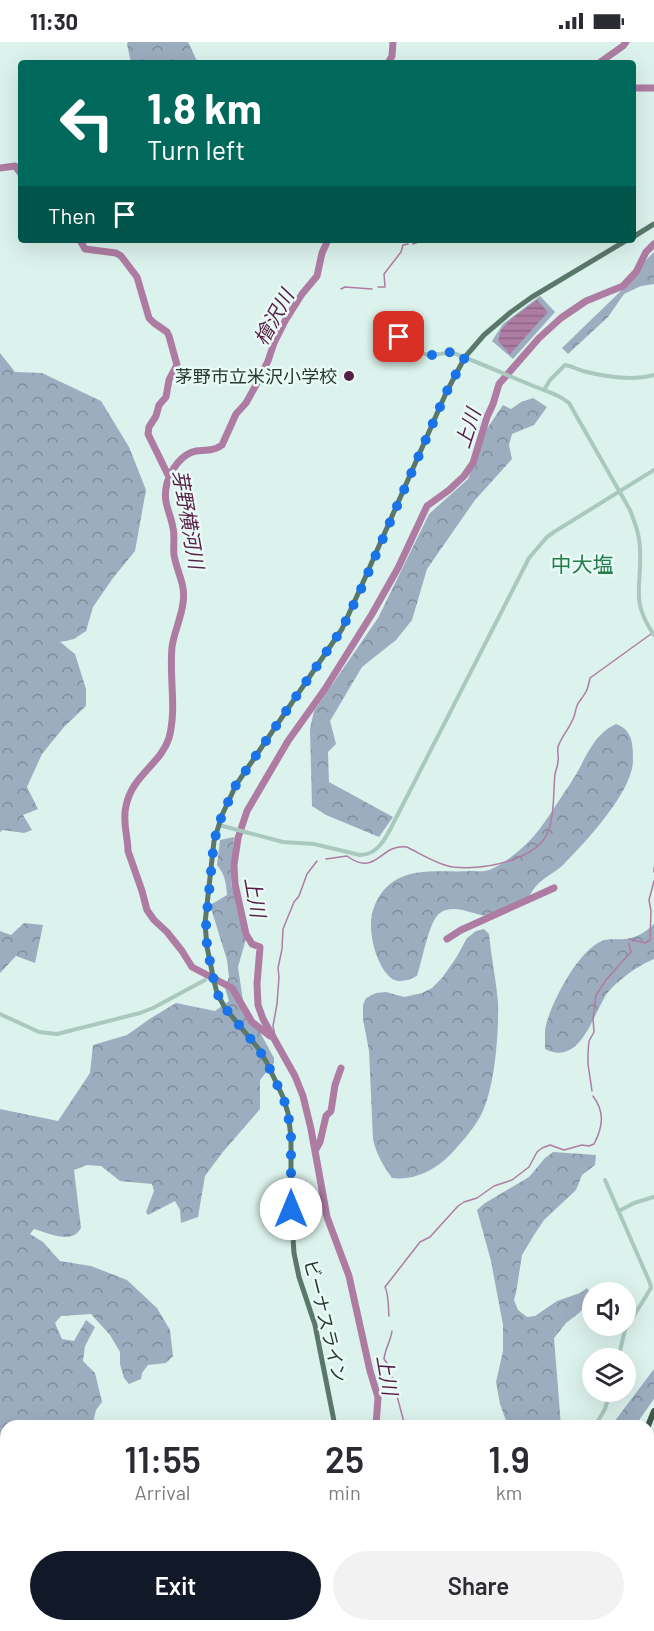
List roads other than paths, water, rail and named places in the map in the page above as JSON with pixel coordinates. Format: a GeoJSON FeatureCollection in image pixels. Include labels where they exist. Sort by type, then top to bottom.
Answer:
{"type":"FeatureCollection","features":[{"type":"Feature","properties":{"kind":"main road"},"geometry":{"type":"LineString","coordinates":[[636,235],[654,224]]}},
{"type":"Feature","properties":{"kind":"main road","name":"ビーナスライン"},"geometry":{"type":"LineString","coordinates":[[334,1420],[317,1333],[299,1277],[294,1253],[291,1209],[291,1137],[288,1113],[267,1063],[258,1048],[225,1008],[217,993],[207,947],[206,911],[214,841],[236,785],[342,629],[446,393],[465,357],[484,335],[511,312],[622,243]]}},
{"type":"Feature","properties":{"kind":"street"},"geometry":{"type":"LineString","coordinates":[[391,333],[405,337],[419,351],[428,355],[453,353],[524,381],[563,398],[575,411],[630,510],[637,530],[640,549],[638,598],[646,623],[654,635]]}},
{"type":"Feature","properties":{"kind":"street"},"geometry":{"type":"LineString","coordinates":[[544,390],[550,380],[565,365],[582,371],[623,378],[654,375]]}},
{"type":"Feature","properties":{"kind":"street"},"geometry":{"type":"LineString","coordinates":[[221,826],[282,842],[314,844],[360,855],[375,851],[384,841],[530,558],[554,532],[654,470]]}},
{"type":"Feature","properties":{"kind":"street"},"geometry":{"type":"LineString","coordinates":[[0,1014],[39,1032],[57,1034],[140,1013],[205,980]]}},
{"type":"Feature","properties":{"kind":"street"},"geometry":{"type":"LineString","coordinates":[[605,1180],[653,1288],[625,1330],[621,1348]]}},
{"type":"Feature","properties":{"kind":"street"},"geometry":{"type":"LineString","coordinates":[[619,1211],[654,1197]]}},
{"type":"Feature","properties":{"kind":"street"},"geometry":{"type":"LineString","coordinates":[[599,1420],[607,1402]]}},
{"type":"Feature","properties":{"kind":"waterway","name":"檜沢川"},"geometry":{"type":"LineString","coordinates":[[390,60],[393,42]]}},
{"type":"Feature","properties":{"kind":"waterway"},"geometry":{"type":"LineString","coordinates":[[603,60],[626,42]]}},
{"type":"Feature","properties":{"kind":"waterway"},"geometry":{"type":"LineString","coordinates":[[636,88],[654,88]]}},
{"type":"Feature","properties":{"kind":"waterway","name":"芽野横河川"},"geometry":{"type":"LineString","coordinates":[[0,168],[15,166],[18,170]]}},
{"type":"Feature","properties":{"kind":"waterway","name":"芽野横河川"},"geometry":{"type":"LineString","coordinates":[[82,243],[85,249],[116,253],[121,256],[137,277],[149,318],[169,336],[177,365],[169,380],[166,397],[159,405],[148,434],[169,477]]}},
{"type":"Feature","properties":{"kind":"waterway","name":"芽野横河川"},"geometry":{"type":"LineString","coordinates":[[270,1036],[252,1022],[232,988],[192,967],[182,951],[147,910],[128,851],[125,812],[129,795],[165,747],[171,727],[172,647],[184,596],[174,555],[174,531],[166,501],[167,483],[174,468],[186,455],[222,445],[236,414],[246,403],[256,385],[285,321],[317,276],[327,243]]}},
{"type":"Feature","properties":{"kind":"waterway"},"geometry":{"type":"LineString","coordinates":[[378,287],[385,287],[384,274],[401,252],[403,245],[408,244]]}},
{"type":"Feature","properties":{"kind":"waterway","name":"上川"},"geometry":{"type":"LineString","coordinates":[[376,1420],[378,1397],[349,1276],[327,1217],[303,1096],[258,1005],[260,947],[252,944],[246,934],[235,884],[234,865],[238,838],[247,811],[288,741],[325,689],[372,614],[398,568],[427,506],[464,476],[473,463],[499,384],[539,338],[561,318],[586,301],[623,286],[636,272],[646,252],[654,244]]}},
{"type":"Feature","properties":{"kind":"waterway"},"geometry":{"type":"LineString","coordinates":[[341,289],[345,287],[372,289]]}},
{"type":"Feature","properties":{"kind":"waterway"},"geometry":{"type":"LineString","coordinates":[[326,859],[347,856],[357,862],[372,862],[390,850],[407,847],[441,864],[465,868],[494,865],[522,856],[534,849],[543,840],[551,822],[558,747],[574,717],[590,678],[651,634]]}},
{"type":"Feature","properties":{"kind":"waterway"},"geometry":{"type":"LineString","coordinates":[[274,1040],[273,1026],[283,929],[307,874],[317,861]]}},
{"type":"Feature","properties":{"kind":"waterway"},"geometry":{"type":"LineString","coordinates":[[629,939],[645,943],[650,940],[649,900],[654,881]]}},
{"type":"Feature","properties":{"kind":"waterway"},"geometry":{"type":"LineString","coordinates":[[447,939],[461,930],[554,888]]}},
{"type":"Feature","properties":{"kind":"waterway"},"geometry":{"type":"LineString","coordinates":[[592,1091],[588,1053],[589,1041],[594,1032],[596,995],[631,952],[629,944]]}},
{"type":"Feature","properties":{"kind":"waterway"},"geometry":{"type":"LineString","coordinates":[[315,1151],[320,1142],[326,1116],[331,1111],[335,1085],[341,1068]]}},
{"type":"Feature","properties":{"kind":"waterway"},"geometry":{"type":"LineString","coordinates":[[389,1316],[385,1287],[420,1242],[430,1237],[458,1206],[477,1198],[494,1186],[512,1180],[529,1167],[537,1152],[542,1148],[550,1145],[564,1150],[594,1144],[599,1132],[601,1114],[593,1096]]}},
{"type":"Feature","properties":{"kind":"waterway"},"geometry":{"type":"LineString","coordinates":[[392,1331],[384,1359],[389,1366],[403,1420]]}},
{"type":"Feature","properties":{"kind":"place","name":"茅野市立米沢小学校"},"geometry":{"type":"Point","coordinates":[349,376]}},
{"type":"Feature","properties":{"kind":"district","name":"中大塩"},"geometry":{"type":"Point","coordinates":[582,563]}}]}
